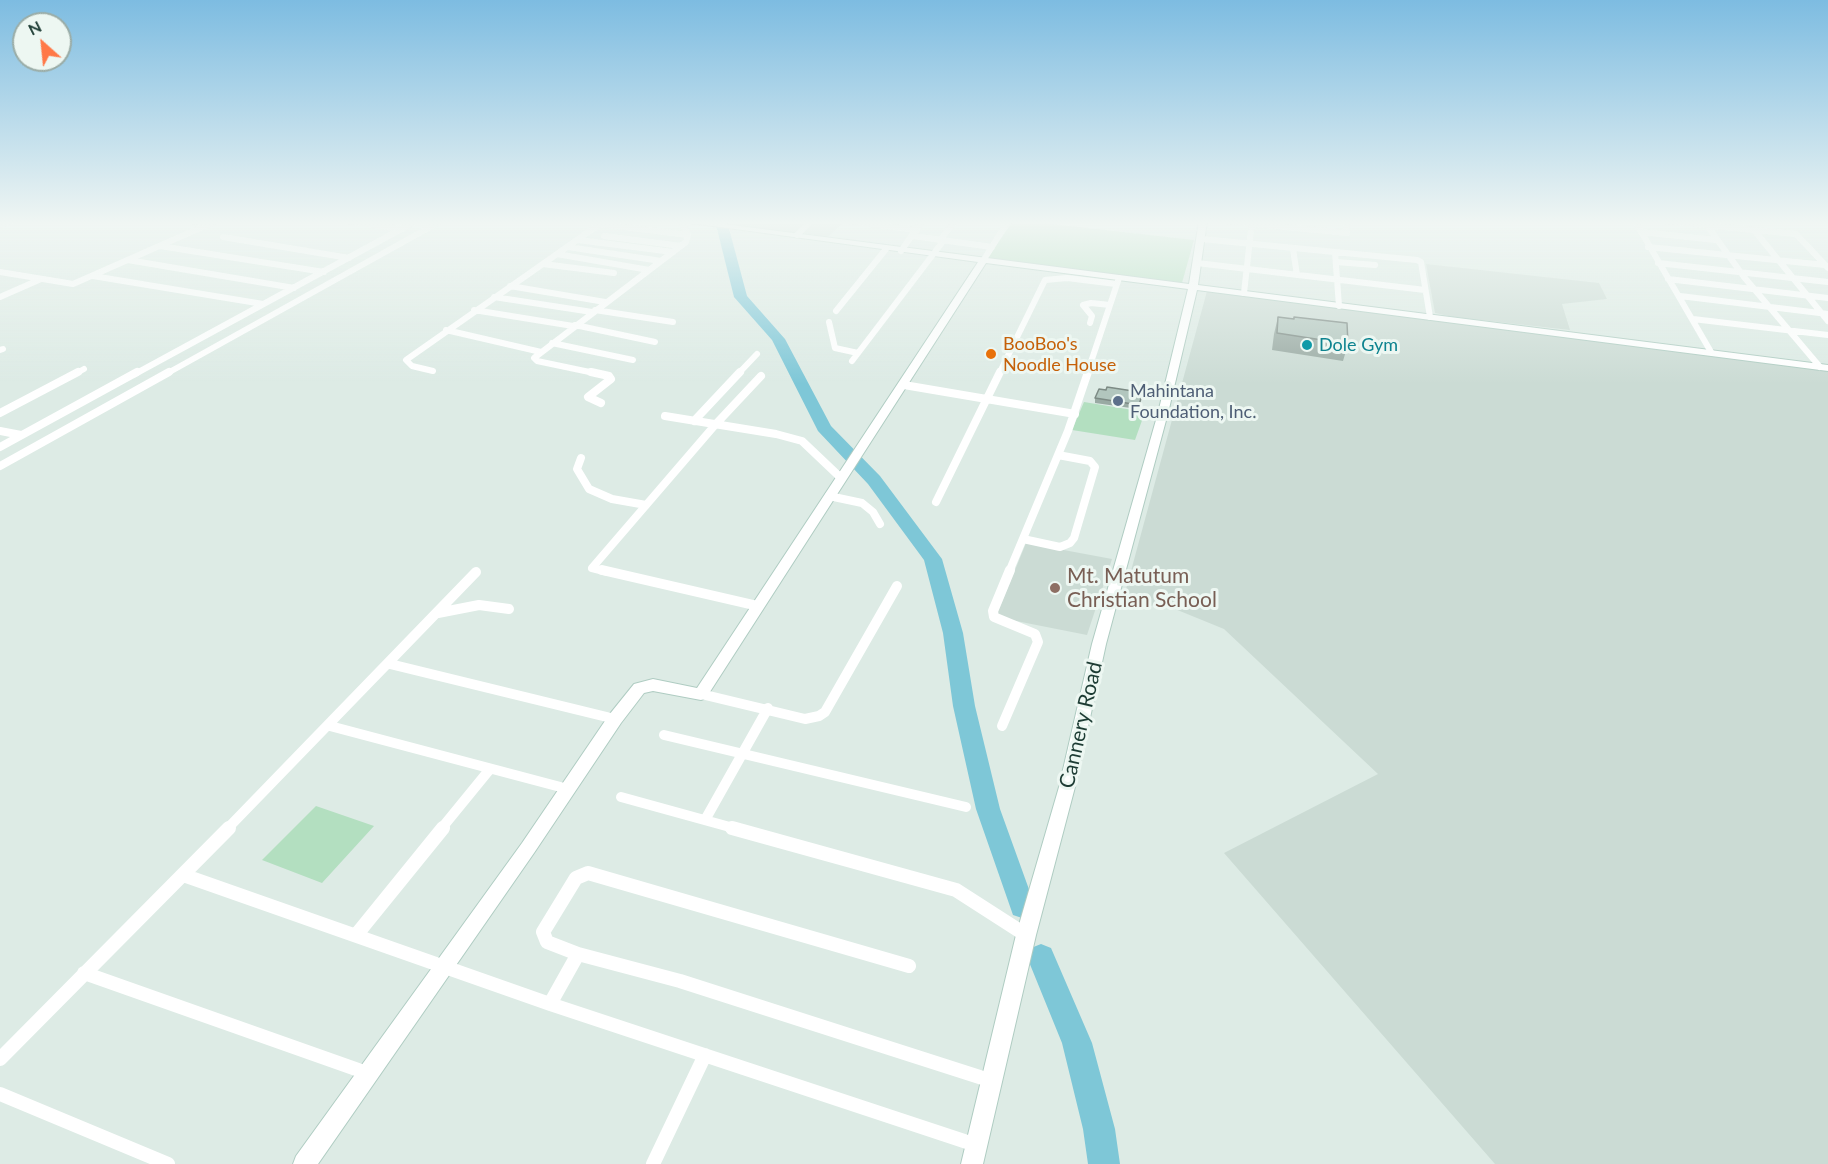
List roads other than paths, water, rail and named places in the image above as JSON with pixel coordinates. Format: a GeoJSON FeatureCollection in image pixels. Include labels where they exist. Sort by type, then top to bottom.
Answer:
{"type":"FeatureCollection","features":[{"type":"Feature","properties":{"kind":"main road"},"geometry":{"type":"LineString","coordinates":[[304,1164],[639,688],[645,686],[670,688],[701,694],[974,275]]}},
{"type":"Feature","properties":{"kind":"main road"},"geometry":{"type":"LineString","coordinates":[[1080,275],[1244,293],[1824,368]]}},
{"type":"Feature","properties":{"kind":"main road","name":"Cannery Road"},"geometry":{"type":"LineString","coordinates":[[972,1164],[1026,935],[1067,787],[1099,644],[1163,412],[1195,275]]}},
{"type":"Feature","properties":{"kind":"street"},"geometry":{"type":"LineString","coordinates":[[19,275],[72,284],[93,276],[263,304]]}},
{"type":"Feature","properties":{"kind":"street"},"geometry":{"type":"LineString","coordinates":[[218,275],[294,288]]}},
{"type":"Feature","properties":{"kind":"street"},"geometry":{"type":"LineString","coordinates":[[0,447],[318,275]]}},
{"type":"Feature","properties":{"kind":"street"},"geometry":{"type":"LineString","coordinates":[[0,466],[343,275]]}},
{"type":"Feature","properties":{"kind":"street"},"geometry":{"type":"LineString","coordinates":[[433,371],[407,364],[406,360],[526,275]]}},
{"type":"Feature","properties":{"kind":"street"},"geometry":{"type":"LineString","coordinates":[[601,403],[588,398],[611,378],[534,360],[552,343],[642,275]]}},
{"type":"Feature","properties":{"kind":"street"},"geometry":{"type":"LineString","coordinates":[[836,311],[865,275]]}},
{"type":"Feature","properties":{"kind":"street"},"geometry":{"type":"LineString","coordinates":[[852,361],[918,275]]}},
{"type":"Feature","properties":{"kind":"street"},"geometry":{"type":"LineString","coordinates":[[1244,293],[1246,275]]}},
{"type":"Feature","properties":{"kind":"street"},"geometry":{"type":"LineString","coordinates":[[1301,275],[1425,290]]}},
{"type":"Feature","properties":{"kind":"street"},"geometry":{"type":"LineString","coordinates":[[1337,275],[1339,306]]}},
{"type":"Feature","properties":{"kind":"street"},"geometry":{"type":"LineString","coordinates":[[1422,275],[1430,317]]}},
{"type":"Feature","properties":{"kind":"street"},"geometry":{"type":"LineString","coordinates":[[1666,275],[1711,352]]}},
{"type":"Feature","properties":{"kind":"street"},"geometry":{"type":"LineString","coordinates":[[1744,275],[1824,368]]}},
{"type":"Feature","properties":{"kind":"street"},"geometry":{"type":"LineString","coordinates":[[1775,275],[1828,282]]}},
{"type":"Feature","properties":{"kind":"street"},"geometry":{"type":"LineString","coordinates":[[1792,277],[1825,313],[1828,321]]}},
{"type":"Feature","properties":{"kind":"street"},"geometry":{"type":"LineString","coordinates":[[936,502],[1045,280],[1067,278],[1118,281],[1074,414],[993,615],[1035,634],[1038,642],[1002,726]]}},
{"type":"Feature","properties":{"kind":"street"},"geometry":{"type":"LineString","coordinates":[[0,297],[41,279]]}},
{"type":"Feature","properties":{"kind":"street"},"geometry":{"type":"LineString","coordinates":[[1668,279],[1828,297]]}},
{"type":"Feature","properties":{"kind":"street"},"geometry":{"type":"LineString","coordinates":[[510,286],[605,302]]}},
{"type":"Feature","properties":{"kind":"street"},"geometry":{"type":"LineString","coordinates":[[494,297],[673,322]]}},
{"type":"Feature","properties":{"kind":"street"},"geometry":{"type":"LineString","coordinates":[[1680,297],[1825,313]]}},
{"type":"Feature","properties":{"kind":"street"},"geometry":{"type":"LineString","coordinates":[[1090,323],[1092,316],[1083,305],[1091,303],[1110,305]]}},
{"type":"Feature","properties":{"kind":"street"},"geometry":{"type":"LineString","coordinates":[[474,310],[655,342]]}},
{"type":"Feature","properties":{"kind":"street"},"geometry":{"type":"LineString","coordinates":[[1693,319],[1828,335]]}},
{"type":"Feature","properties":{"kind":"street"},"geometry":{"type":"LineString","coordinates":[[829,322],[835,348],[858,353]]}},
{"type":"Feature","properties":{"kind":"street"},"geometry":{"type":"LineString","coordinates":[[446,330],[541,352]]}},
{"type":"Feature","properties":{"kind":"street"},"geometry":{"type":"LineString","coordinates":[[552,343],[633,360]]}},
{"type":"Feature","properties":{"kind":"street"},"geometry":{"type":"LineString","coordinates":[[694,421],[757,354]]}},
{"type":"Feature","properties":{"kind":"street"},"geometry":{"type":"LineString","coordinates":[[0,413],[84,369]]}},
{"type":"Feature","properties":{"kind":"street"},"geometry":{"type":"LineString","coordinates":[[758,606],[592,568],[715,425],[761,376]]}},
{"type":"Feature","properties":{"kind":"street"},"geometry":{"type":"LineString","coordinates":[[904,385],[1074,414]]}},
{"type":"Feature","properties":{"kind":"street"},"geometry":{"type":"LineString","coordinates":[[665,416],[802,441],[841,478]]}},
{"type":"Feature","properties":{"kind":"street"},"geometry":{"type":"LineString","coordinates":[[0,430],[21,435]]}},
{"type":"Feature","properties":{"kind":"street"},"geometry":{"type":"LineString","coordinates":[[1023,539],[1060,547],[1070,543],[1074,538],[1095,464],[1058,455]]}},
{"type":"Feature","properties":{"kind":"street"},"geometry":{"type":"LineString","coordinates":[[581,458],[577,469],[589,489],[612,499],[646,505]]}},
{"type":"Feature","properties":{"kind":"street"},"geometry":{"type":"LineString","coordinates":[[829,496],[862,503],[873,512],[880,524]]}},
{"type":"Feature","properties":{"kind":"street"},"geometry":{"type":"LineString","coordinates":[[0,1059],[330,726],[476,572]]}},
{"type":"Feature","properties":{"kind":"street"},"geometry":{"type":"LineString","coordinates":[[701,694],[768,708],[805,719],[819,716],[825,712],[897,586]]}},
{"type":"Feature","properties":{"kind":"street"},"geometry":{"type":"LineString","coordinates":[[438,613],[479,605],[509,609]]}},
{"type":"Feature","properties":{"kind":"street"},"geometry":{"type":"LineString","coordinates":[[390,664],[615,719]]}},
{"type":"Feature","properties":{"kind":"street"},"geometry":{"type":"LineString","coordinates":[[705,820],[768,708]]}},
{"type":"Feature","properties":{"kind":"street"},"geometry":{"type":"LineString","coordinates":[[330,726],[568,789]]}},
{"type":"Feature","properties":{"kind":"street"},"geometry":{"type":"LineString","coordinates":[[664,735],[966,807]]}},
{"type":"Feature","properties":{"kind":"street"},"geometry":{"type":"LineString","coordinates":[[357,934],[490,769]]}},
{"type":"Feature","properties":{"kind":"street"},"geometry":{"type":"LineString","coordinates":[[621,796],[956,890],[968,895],[1026,935]]}},
{"type":"Feature","properties":{"kind":"street"},"geometry":{"type":"LineString","coordinates":[[909,966],[588,873],[576,878],[543,932],[547,942],[578,954],[680,981],[993,1081]]}},
{"type":"Feature","properties":{"kind":"street"},"geometry":{"type":"LineString","coordinates":[[183,875],[357,934],[550,1004],[976,1145]]}},
{"type":"Feature","properties":{"kind":"street"},"geometry":{"type":"LineString","coordinates":[[550,1004],[578,954]]}},
{"type":"Feature","properties":{"kind":"street"},"geometry":{"type":"LineString","coordinates":[[84,973],[367,1073]]}},
{"type":"Feature","properties":{"kind":"street"},"geometry":{"type":"LineString","coordinates":[[653,1164],[705,1055]]}},
{"type":"Feature","properties":{"kind":"street"},"geometry":{"type":"LineString","coordinates":[[0,1094],[168,1164]]}},
{"type":"Feature","properties":{"kind":"waterway"},"geometry":{"type":"LineString","coordinates":[[735,275],[741,297],[778,339],[824,428],[874,480],[933,559],[953,633],[964,706],[988,809],[1022,906]]}},
{"type":"Feature","properties":{"kind":"waterway"},"geometry":{"type":"LineString","coordinates":[[1041,957],[1077,1043],[1099,1129],[1104,1164]]}},
{"type":"Feature","properties":{"kind":"place","name":"Dole Gym"},"geometry":{"type":"Point","coordinates":[1307,345]}},
{"type":"Feature","properties":{"kind":"place","name":"BooBoo's Noodle House"},"geometry":{"type":"Point","coordinates":[991,354]}},
{"type":"Feature","properties":{"kind":"place","name":"Mahintana Foundation, Inc."},"geometry":{"type":"Point","coordinates":[1118,401]}},
{"type":"Feature","properties":{"kind":"place","name":"Mt. Matutum Christian School"},"geometry":{"type":"Point","coordinates":[1055,588]}}]}
